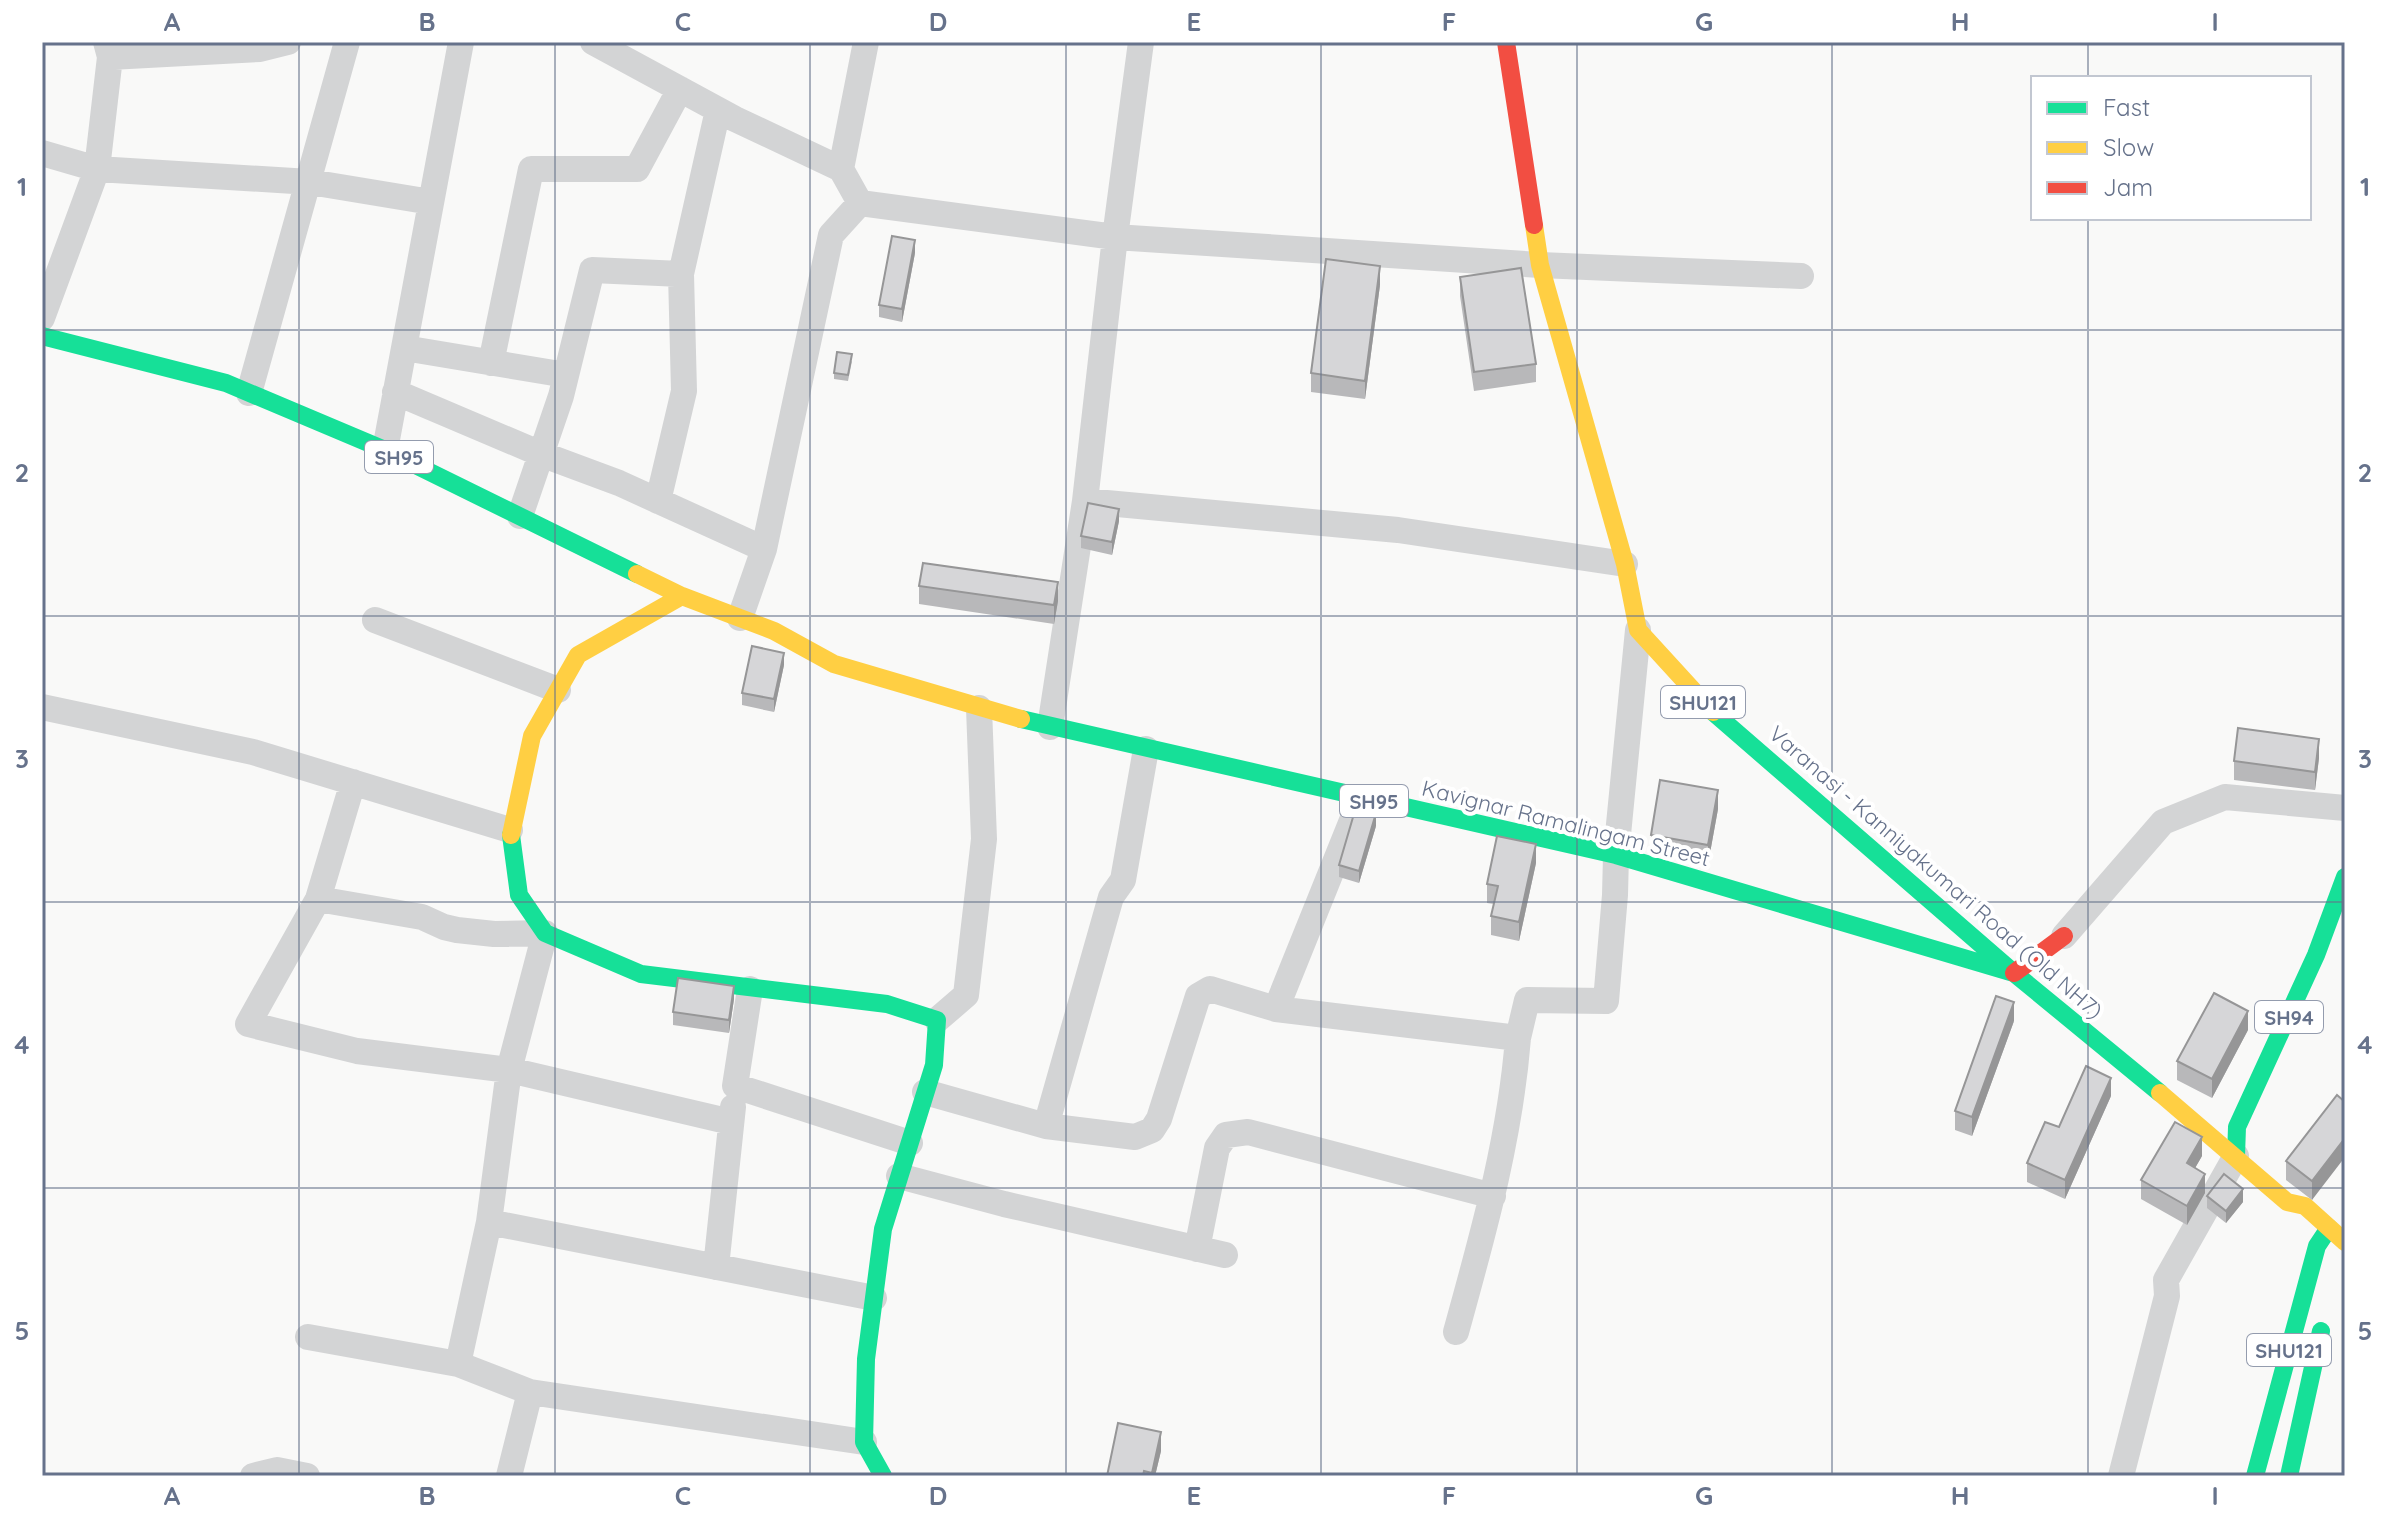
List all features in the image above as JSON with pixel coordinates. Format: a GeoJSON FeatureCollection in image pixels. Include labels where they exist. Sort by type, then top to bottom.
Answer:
{"type":"FeatureCollection","features":[{"type":"Feature","properties":{"kind":"main road"},"geometry":{"type":"LineString","coordinates":[[1506,42],[1540,265],[1625,564],[1638,630]]}},
{"type":"Feature","properties":{"kind":"main road","name":"SH95"},"geometry":{"type":"LineString","coordinates":[[42,336],[226,383],[385,450],[682,596],[740,618]]}},
{"type":"Feature","properties":{"kind":"main road"},"geometry":{"type":"LineString","coordinates":[[682,596],[578,655],[532,736],[510,830],[519,895],[545,933],[641,974],[887,1004],[937,1020],[934,1065],[883,1229],[866,1359],[864,1442],[883,1476]]}},
{"type":"Feature","properties":{"kind":"main road","name":"Kavignar Ramalingam Street"},"geometry":{"type":"LineString","coordinates":[[740,618],[774,631],[834,664],[979,708],[1050,727],[1616,855],[2014,973]]}},
{"type":"Feature","properties":{"kind":"main road","name":"Varanasi - Kanniyakumari Road (Old NH7)"},"geometry":{"type":"LineString","coordinates":[[1638,630],[1709,708],[2014,973],[2236,1156],[2287,1202],[2305,1206],[2329,1228],[2341,1252]]}},
{"type":"Feature","properties":{"kind":"main road","name":"SH94"},"geometry":{"type":"LineString","coordinates":[[2236,1156],[2237,1127],[2316,955],[2345,877]]}},
{"type":"Feature","properties":{"kind":"main road"},"geometry":{"type":"LineString","coordinates":[[2014,973],[2064,936]]}},
{"type":"Feature","properties":{"kind":"main road"},"geometry":{"type":"LineString","coordinates":[[2287,1202],[2297,1226],[2317,1246],[2341,1252]]}},
{"type":"Feature","properties":{"kind":"main road","name":"SHU121"},"geometry":{"type":"LineString","coordinates":[[2255,1476],[2317,1246],[2329,1228]]}},
{"type":"Feature","properties":{"kind":"main road","name":"SHU121"},"geometry":{"type":"LineString","coordinates":[[2289,1476],[2326,1309]]}},
{"type":"Feature","properties":{"kind":"street"},"geometry":{"type":"LineString","coordinates":[[42,318],[97,169],[108,50],[260,49],[288,42]]}},
{"type":"Feature","properties":{"kind":"street"},"geometry":{"type":"LineString","coordinates":[[249,393],[347,42]]}},
{"type":"Feature","properties":{"kind":"street"},"geometry":{"type":"LineString","coordinates":[[385,450],[461,42]]}},
{"type":"Feature","properties":{"kind":"street"},"geometry":{"type":"LineString","coordinates":[[593,42],[638,54],[680,89],[841,169],[860,203]]}},
{"type":"Feature","properties":{"kind":"street"},"geometry":{"type":"LineString","coordinates":[[841,169],[866,42]]}},
{"type":"Feature","properties":{"kind":"street"},"geometry":{"type":"LineString","coordinates":[[1050,727],[1085,501],[1141,42]]}},
{"type":"Feature","properties":{"kind":"street"},"geometry":{"type":"LineString","coordinates":[[491,363],[531,169],[637,169],[680,89]]}},
{"type":"Feature","properties":{"kind":"street"},"geometry":{"type":"LineString","coordinates":[[658,501],[684,391],[681,274],[718,110]]}},
{"type":"Feature","properties":{"kind":"street"},"geometry":{"type":"LineString","coordinates":[[42,153],[97,169],[310,182],[431,202]]}},
{"type":"Feature","properties":{"kind":"street"},"geometry":{"type":"LineString","coordinates":[[860,203],[1115,237],[1540,265],[1801,276]]}},
{"type":"Feature","properties":{"kind":"street"},"geometry":{"type":"LineString","coordinates":[[740,618],[764,549],[831,235],[860,203]]}},
{"type":"Feature","properties":{"kind":"street"},"geometry":{"type":"LineString","coordinates":[[520,516],[566,375],[592,270],[681,274]]}},
{"type":"Feature","properties":{"kind":"street"},"geometry":{"type":"LineString","coordinates":[[404,348],[566,375]]}},
{"type":"Feature","properties":{"kind":"street"},"geometry":{"type":"LineString","coordinates":[[395,392],[541,454],[619,483],[764,549]]}},
{"type":"Feature","properties":{"kind":"street"},"geometry":{"type":"LineString","coordinates":[[1085,501],[1398,530],[1625,564]]}},
{"type":"Feature","properties":{"kind":"street"},"geometry":{"type":"LineString","coordinates":[[375,620],[558,690]]}},
{"type":"Feature","properties":{"kind":"street"},"geometry":{"type":"LineString","coordinates":[[1456,1332],[1493,1196],[1514,1096],[1518,1038],[1527,1000],[1606,1001],[1616,855],[1638,630]]}},
{"type":"Feature","properties":{"kind":"street"},"geometry":{"type":"LineString","coordinates":[[42,707],[253,752],[510,830]]}},
{"type":"Feature","properties":{"kind":"street"},"geometry":{"type":"LineString","coordinates":[[937,1020],[966,995],[984,839],[979,708]]}},
{"type":"Feature","properties":{"kind":"street"},"geometry":{"type":"LineString","coordinates":[[1046,1126],[1111,897],[1123,880],[1146,749]]}},
{"type":"Feature","properties":{"kind":"street"},"geometry":{"type":"LineString","coordinates":[[353,782],[318,899],[248,1024],[357,1051],[509,1070],[731,1122]]}},
{"type":"Feature","properties":{"kind":"street"},"geometry":{"type":"LineString","coordinates":[[2064,936],[2163,822],[2225,797],[2345,808]]}},
{"type":"Feature","properties":{"kind":"street"},"geometry":{"type":"LineString","coordinates":[[1276,1009],[1361,798]]}},
{"type":"Feature","properties":{"kind":"street"},"geometry":{"type":"LineString","coordinates":[[318,899],[422,917],[457,930],[494,934],[545,933],[509,1070],[489,1222],[458,1364]]}},
{"type":"Feature","properties":{"kind":"street"},"geometry":{"type":"LineString","coordinates":[[716,1267],[735,1086],[750,989]]}},
{"type":"Feature","properties":{"kind":"street"},"geometry":{"type":"LineString","coordinates":[[925,1092],[1046,1126],[1135,1137],[1152,1130],[1159,1119],[1198,996],[1210,989],[1276,1009],[1518,1038]]}},
{"type":"Feature","properties":{"kind":"street"},"geometry":{"type":"LineString","coordinates":[[735,1086],[910,1143]]}},
{"type":"Feature","properties":{"kind":"street"},"geometry":{"type":"LineString","coordinates":[[1197,1249],[1217,1148],[1226,1135],[1248,1132],[1493,1196]]}},
{"type":"Feature","properties":{"kind":"street"},"geometry":{"type":"LineString","coordinates":[[2121,1476],[2167,1296],[2166,1280],[2236,1156]]}},
{"type":"Feature","properties":{"kind":"street"},"geometry":{"type":"LineString","coordinates":[[899,1176],[1004,1204],[1225,1255]]}},
{"type":"Feature","properties":{"kind":"street"},"geometry":{"type":"LineString","coordinates":[[489,1222],[874,1298]]}},
{"type":"Feature","properties":{"kind":"street"},"geometry":{"type":"LineString","coordinates":[[308,1337],[458,1364],[530,1392],[864,1442]]}},
{"type":"Feature","properties":{"kind":"street"},"geometry":{"type":"LineString","coordinates":[[509,1476],[530,1392]]}},
{"type":"Feature","properties":{"kind":"street"},"geometry":{"type":"LineString","coordinates":[[253,1476],[277,1470],[307,1476]]}},
{"type":"Feature","properties":{"kind":"building"},"geometry":{"type":"Polygon","coordinates":[[[892,236],[915,240],[902,309],[879,305],[892,236]]]}},
{"type":"Feature","properties":{"kind":"building"},"geometry":{"type":"Polygon","coordinates":[[[1326,259],[1380,266],[1365,381],[1311,373],[1326,259]]]}},
{"type":"Feature","properties":{"kind":"building"},"geometry":{"type":"Polygon","coordinates":[[[1521,268],[1536,364],[1474,372],[1460,277],[1521,268]]]}},
{"type":"Feature","properties":{"kind":"building"},"geometry":{"type":"Polygon","coordinates":[[[837,352],[852,354],[848,375],[834,373],[837,352]]]}},
{"type":"Feature","properties":{"kind":"building"},"geometry":{"type":"Polygon","coordinates":[[[1088,503],[1119,509],[1112,542],[1081,536],[1088,503]]]}},
{"type":"Feature","properties":{"kind":"building"},"geometry":{"type":"Polygon","coordinates":[[[923,563],[1058,582],[1054,605],[919,586],[923,563]]]}},
{"type":"Feature","properties":{"kind":"building"},"geometry":{"type":"Polygon","coordinates":[[[752,646],[784,653],[774,699],[742,693],[752,646]]]}},
{"type":"Feature","properties":{"kind":"building"},"geometry":{"type":"Polygon","coordinates":[[[2238,728],[2319,739],[2315,772],[2234,761],[2238,728]]]}},
{"type":"Feature","properties":{"kind":"building"},"geometry":{"type":"Polygon","coordinates":[[[1660,780],[1718,790],[1708,845],[1651,835],[1660,780]]]}},
{"type":"Feature","properties":{"kind":"building"},"geometry":{"type":"Polygon","coordinates":[[[1356,807],[1376,813],[1359,871],[1339,865],[1356,807]]]}},
{"type":"Feature","properties":{"kind":"building"},"geometry":{"type":"Polygon","coordinates":[[[1497,836],[1536,844],[1519,922],[1491,916],[1498,886],[1487,884],[1497,836]]]}},
{"type":"Feature","properties":{"kind":"building"},"geometry":{"type":"Polygon","coordinates":[[[678,978],[734,986],[729,1020],[673,1012],[678,978]]]}},
{"type":"Feature","properties":{"kind":"building"},"geometry":{"type":"Polygon","coordinates":[[[2214,993],[2248,1011],[2212,1079],[2177,1061],[2214,993]]]}},
{"type":"Feature","properties":{"kind":"building"},"geometry":{"type":"Polygon","coordinates":[[[1996,996],[2014,1002],[1972,1117],[1955,1111],[1996,996]]]}},
{"type":"Feature","properties":{"kind":"building"},"geometry":{"type":"Polygon","coordinates":[[[2086,1066],[2111,1078],[2065,1180],[2027,1163],[2045,1122],[2059,1127],[2086,1066]]]}},
{"type":"Feature","properties":{"kind":"building"},"geometry":{"type":"Polygon","coordinates":[[[2337,1095],[2345,1102],[2345,1138],[2312,1181],[2286,1161],[2337,1095]]]}},
{"type":"Feature","properties":{"kind":"building"},"geometry":{"type":"Polygon","coordinates":[[[2175,1122],[2202,1137],[2187,1163],[2205,1174],[2187,1206],[2141,1180],[2175,1122]]]}},
{"type":"Feature","properties":{"kind":"building"},"geometry":{"type":"Polygon","coordinates":[[[2224,1174],[2243,1189],[2226,1211],[2207,1196],[2224,1174]]]}},
{"type":"Feature","properties":{"kind":"building"},"geometry":{"type":"Polygon","coordinates":[[[1118,1423],[1161,1432],[1152,1473],[1144,1471],[1143,1476],[1107,1476],[1118,1423]]]}},
{"type":"Feature","properties":{"kind":"traffic: fast"},"geometry":{"type":"LineString","coordinates":[[42,336],[226,383],[385,450],[637,574]]}},
{"type":"Feature","properties":{"kind":"traffic: fast"},"geometry":{"type":"LineString","coordinates":[[1713,712],[2014,973],[2160,1093]]}},
{"type":"Feature","properties":{"kind":"traffic: fast"},"geometry":{"type":"LineString","coordinates":[[1021,719],[1616,855],[2014,973]]}},
{"type":"Feature","properties":{"kind":"traffic: fast"},"geometry":{"type":"LineString","coordinates":[[511,835],[519,895],[545,933],[641,974],[887,1004],[937,1020],[934,1065],[883,1229],[866,1359],[864,1442],[883,1476]]}},
{"type":"Feature","properties":{"kind":"traffic: fast"},"geometry":{"type":"LineString","coordinates":[[2236,1156],[2237,1127],[2316,955],[2345,877]]}},
{"type":"Feature","properties":{"kind":"traffic: fast"},"geometry":{"type":"LineString","coordinates":[[2255,1476],[2317,1246],[2329,1228]]}},
{"type":"Feature","properties":{"kind":"traffic: fast"},"geometry":{"type":"LineString","coordinates":[[2289,1476],[2321,1331]]}},
{"type":"Feature","properties":{"kind":"traffic: slow"},"geometry":{"type":"LineString","coordinates":[[1534,225],[1540,265],[1625,564],[1638,630],[1713,712]]}},
{"type":"Feature","properties":{"kind":"traffic: slow"},"geometry":{"type":"LineString","coordinates":[[637,574],[682,596],[774,631],[834,664],[1021,719]]}},
{"type":"Feature","properties":{"kind":"traffic: slow"},"geometry":{"type":"LineString","coordinates":[[511,835],[532,736],[578,655],[682,596]]}},
{"type":"Feature","properties":{"kind":"traffic: slow"},"geometry":{"type":"LineString","coordinates":[[2160,1093],[2287,1202],[2305,1206],[2345,1242]]}},
{"type":"Feature","properties":{"kind":"traffic: jam"},"geometry":{"type":"LineString","coordinates":[[1506,42],[1534,225]]}},
{"type":"Feature","properties":{"kind":"traffic: jam"},"geometry":{"type":"LineString","coordinates":[[2014,973],[2064,936]]}}]}
